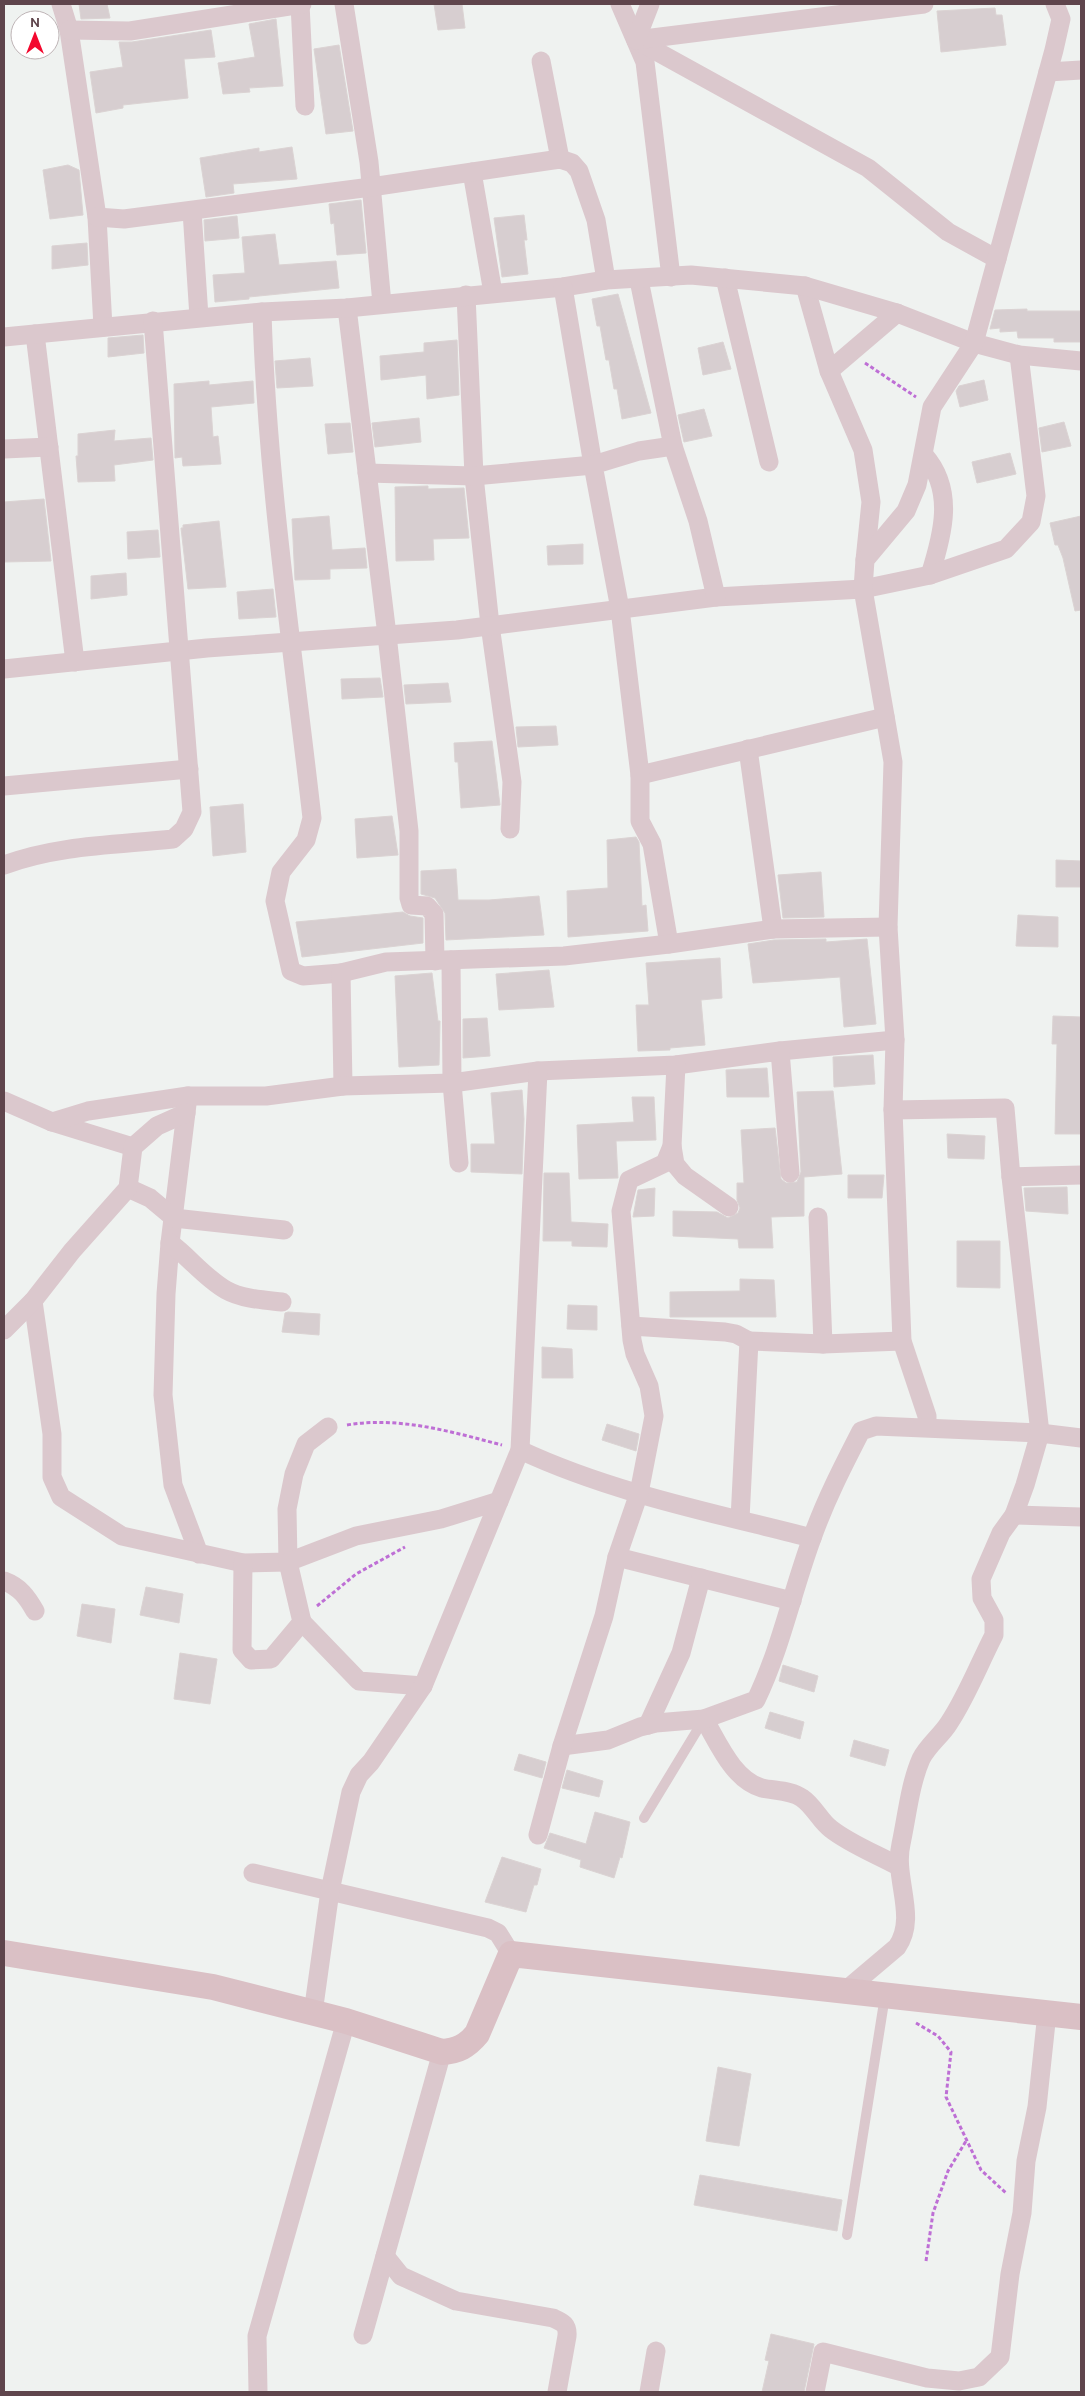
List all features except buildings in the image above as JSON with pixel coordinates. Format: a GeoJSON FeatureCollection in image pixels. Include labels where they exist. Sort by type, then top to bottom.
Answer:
{"type":"FeatureCollection","features":[{"type":"Feature","properties":{"kind":"street"},"geometry":{"type":"LineString","coordinates":[[61,4],[69,30],[98,217],[103,327]]}},
{"type":"Feature","properties":{"kind":"street"},"geometry":{"type":"LineString","coordinates":[[69,30],[130,31],[301,4],[305,106]]}},
{"type":"Feature","properties":{"kind":"street"},"geometry":{"type":"LineString","coordinates":[[344,4],[371,187],[382,304]]}},
{"type":"Feature","properties":{"kind":"street"},"geometry":{"type":"LineString","coordinates":[[620,4],[645,62],[671,277]]}},
{"type":"Feature","properties":{"kind":"street"},"geometry":{"type":"LineString","coordinates":[[636,40],[650,4]]}},
{"type":"Feature","properties":{"kind":"street"},"geometry":{"type":"LineString","coordinates":[[636,40],[875,7],[924,4]]}},
{"type":"Feature","properties":{"kind":"street"},"geometry":{"type":"LineString","coordinates":[[865,560],[906,511],[917,485],[932,407],[974,343],[1061,19],[1055,4]]}},
{"type":"Feature","properties":{"kind":"street"},"geometry":{"type":"LineString","coordinates":[[636,40],[868,168],[948,232],[997,259]]}},
{"type":"Feature","properties":{"kind":"street"},"geometry":{"type":"LineString","coordinates":[[541,61],[560,159]]}},
{"type":"Feature","properties":{"kind":"street"},"geometry":{"type":"LineString","coordinates":[[1048,72],[1081,70]]}},
{"type":"Feature","properties":{"kind":"street"},"geometry":{"type":"LineString","coordinates":[[98,217],[124,219],[192,211],[560,159],[572,163],[579,171],[596,220],[606,280]]}},
{"type":"Feature","properties":{"kind":"street"},"geometry":{"type":"LineString","coordinates":[[472,172],[493,293]]}},
{"type":"Feature","properties":{"kind":"street"},"geometry":{"type":"LineString","coordinates":[[192,211],[199,317]]}},
{"type":"Feature","properties":{"kind":"street"},"geometry":{"type":"LineString","coordinates":[[4,337],[199,317],[347,308],[563,287],[606,280],[639,280],[691,275],[805,286],[897,314],[974,343],[1019,355],[1081,361]]}},
{"type":"Feature","properties":{"kind":"street"},"geometry":{"type":"LineString","coordinates":[[725,278],[769,462]]}},
{"type":"Feature","properties":{"kind":"street"},"geometry":{"type":"LineString","coordinates":[[639,280],[673,446],[698,521],[716,597]]}},
{"type":"Feature","properties":{"kind":"street"},"geometry":{"type":"LineString","coordinates":[[805,286],[830,371],[863,450],[871,502],[863,589],[893,762],[888,927],[895,1040],[893,1110],[902,1341],[926,1416],[927,1427]]}},
{"type":"Feature","properties":{"kind":"street"},"geometry":{"type":"LineString","coordinates":[[563,287],[620,609],[640,775],[640,821],[652,844],[669,944]]}},
{"type":"Feature","properties":{"kind":"street"},"geometry":{"type":"LineString","coordinates":[[466,296],[474,476],[490,625],[512,782],[510,829]]}},
{"type":"Feature","properties":{"kind":"street"},"geometry":{"type":"LineString","coordinates":[[347,308],[409,831],[409,898],[411,905],[426,906],[434,914],[443,961],[459,1163]]}},
{"type":"Feature","properties":{"kind":"street"},"geometry":{"type":"LineString","coordinates":[[262,312],[264,373],[272,479],[312,818],[306,840],[282,872],[275,901],[291,971],[303,976],[341,973],[386,962],[564,956],[669,944],[773,929],[888,927]]}},
{"type":"Feature","properties":{"kind":"street"},"geometry":{"type":"LineString","coordinates":[[830,371],[897,314]]}},
{"type":"Feature","properties":{"kind":"street"},"geometry":{"type":"LineString","coordinates":[[4,865],[29,856],[68,848],[173,839],[184,829],[192,812],[153,321]]}},
{"type":"Feature","properties":{"kind":"street"},"geometry":{"type":"LineString","coordinates":[[35,334],[75,662]]}},
{"type":"Feature","properties":{"kind":"street"},"geometry":{"type":"LineString","coordinates":[[4,669],[178,651],[490,625],[716,597],[863,589],[930,575],[1006,549],[1031,522],[1036,496],[1019,355]]}},
{"type":"Feature","properties":{"kind":"street"},"geometry":{"type":"LineString","coordinates":[[4,449],[48,446]]}},
{"type":"Feature","properties":{"kind":"street"},"geometry":{"type":"LineString","coordinates":[[367,473],[474,476],[594,464],[639,451],[673,446]]}},
{"type":"Feature","properties":{"kind":"street"},"geometry":{"type":"LineString","coordinates":[[924,455],[934,466],[942,482],[943,514],[940,542],[930,575]]}},
{"type":"Feature","properties":{"kind":"street"},"geometry":{"type":"LineString","coordinates":[[640,775],[885,717]]}},
{"type":"Feature","properties":{"kind":"street"},"geometry":{"type":"LineString","coordinates":[[748,749],[773,929]]}},
{"type":"Feature","properties":{"kind":"street"},"geometry":{"type":"LineString","coordinates":[[4,786],[189,769]]}},
{"type":"Feature","properties":{"kind":"street"},"geometry":{"type":"LineString","coordinates":[[341,973],[343,1086]]}},
{"type":"Feature","properties":{"kind":"street"},"geometry":{"type":"LineString","coordinates":[[52,1122],[88,1111],[187,1104],[343,1086],[452,1083],[538,1071],[676,1065],[780,1051],[895,1040]]}},
{"type":"Feature","properties":{"kind":"street"},"geometry":{"type":"LineString","coordinates":[[780,1051],[790,1173]]}},
{"type":"Feature","properties":{"kind":"street"},"geometry":{"type":"LineString","coordinates":[[676,1065],[672,1146],[675,1164],[685,1176],[729,1207]]}},
{"type":"Feature","properties":{"kind":"street"},"geometry":{"type":"LineString","coordinates":[[313,2013],[330,1891],[351,1792],[359,1775],[371,1762],[423,1686],[520,1450],[538,1071]]}},
{"type":"Feature","properties":{"kind":"street"},"geometry":{"type":"LineString","coordinates":[[4,1100],[52,1122],[133,1147]]}},
{"type":"Feature","properties":{"kind":"street"},"geometry":{"type":"LineString","coordinates":[[4,1330],[33,1301],[72,1251],[128,1188],[133,1147],[187,1104]]}},
{"type":"Feature","properties":{"kind":"street"},"geometry":{"type":"LineString","coordinates":[[187,1104],[170,1243],[166,1294],[163,1395],[173,1485],[199,1554]]}},
{"type":"Feature","properties":{"kind":"street"},"geometry":{"type":"LineString","coordinates":[[845,1991],[897,1947],[906,1929],[898,1866],[900,1849],[922,1757],[949,1723],[994,1635],[994,1620],[982,1598],[981,1580],[1001,1532],[1014,1514],[1025,1485],[1040,1433],[1005,1108],[893,1110]]}},
{"type":"Feature","properties":{"kind":"street"},"geometry":{"type":"LineString","coordinates":[[538,1835],[562,1746],[604,1616],[617,1557],[639,1493],[654,1416],[648,1386],[636,1354],[631,1326],[621,1211],[629,1180],[665,1163],[672,1146]]}},
{"type":"Feature","properties":{"kind":"street"},"geometry":{"type":"LineString","coordinates":[[1011,1177],[1081,1175]]}},
{"type":"Feature","properties":{"kind":"street"},"geometry":{"type":"LineString","coordinates":[[128,1188],[150,1198],[174,1218],[284,1230]]}},
{"type":"Feature","properties":{"kind":"street"},"geometry":{"type":"LineString","coordinates":[[818,1217],[823,1344]]}},
{"type":"Feature","properties":{"kind":"street"},"geometry":{"type":"LineString","coordinates":[[170,1243],[187,1256],[214,1282],[228,1291],[246,1297],[282,1302]]}},
{"type":"Feature","properties":{"kind":"street"},"geometry":{"type":"LineString","coordinates":[[33,1301],[52,1434],[52,1477],[61,1498],[122,1536],[242,1563],[288,1562],[356,1536],[441,1519],[499,1501]]}},
{"type":"Feature","properties":{"kind":"street"},"geometry":{"type":"LineString","coordinates":[[631,1326],[726,1332],[736,1334],[749,1341],[823,1344],[902,1341]]}},
{"type":"Feature","properties":{"kind":"street"},"geometry":{"type":"LineString","coordinates":[[740,1519],[749,1341]]}},
{"type":"Feature","properties":{"kind":"street"},"geometry":{"type":"LineString","coordinates":[[562,1746],[608,1740],[648,1725],[704,1719],[756,1700],[771,1669],[812,1538],[831,1490],[860,1431],[876,1426],[927,1427],[1040,1433],[1081,1438]]}},
{"type":"Feature","properties":{"kind":"street"},"geometry":{"type":"LineString","coordinates":[[328,1427],[306,1444],[294,1474],[287,1509],[288,1562],[302,1622],[359,1681],[423,1686]]}},
{"type":"Feature","properties":{"kind":"street"},"geometry":{"type":"LineString","coordinates":[[520,1450],[547,1463],[639,1493],[812,1538]]}},
{"type":"Feature","properties":{"kind":"street"},"geometry":{"type":"LineString","coordinates":[[1014,1514],[1081,1517]]}},
{"type":"Feature","properties":{"kind":"street"},"geometry":{"type":"LineString","coordinates":[[617,1557],[792,1601]]}},
{"type":"Feature","properties":{"kind":"street"},"geometry":{"type":"LineString","coordinates":[[242,1563],[242,1650],[251,1660],[271,1658],[302,1622]]}},
{"type":"Feature","properties":{"kind":"street"},"geometry":{"type":"LineString","coordinates":[[648,1725],[681,1653],[701,1578]]}},
{"type":"Feature","properties":{"kind":"street"},"geometry":{"type":"LineString","coordinates":[[4,1581],[15,1585],[27,1596],[36,1611]]}},
{"type":"Feature","properties":{"kind":"street"},"geometry":{"type":"LineString","coordinates":[[704,1719],[727,1758],[739,1774],[748,1781],[760,1787],[798,1795],[806,1800],[834,1831],[898,1866]]}},
{"type":"Feature","properties":{"kind":"street"},"geometry":{"type":"LineString","coordinates":[[254,1873],[488,1928],[498,1933],[511,1954]]}},
{"type":"Feature","properties":{"kind":"street"},"geometry":{"type":"LineString","coordinates":[[4,1953],[213,1987],[346,2021],[442,2052],[455,2051],[469,2044],[477,2034],[511,1954]]}},
{"type":"Feature","properties":{"kind":"street"},"geometry":{"type":"LineString","coordinates":[[511,1954],[1081,2017]]}},
{"type":"Feature","properties":{"kind":"street"},"geometry":{"type":"LineString","coordinates":[[815,2392],[823,2352],[927,2378],[959,2381],[978,2376],[1000,2357],[1022,2206],[1026,2162],[1037,2106],[1047,2013]]}},
{"type":"Feature","properties":{"kind":"street"},"geometry":{"type":"LineString","coordinates":[[258,2392],[256,2336],[346,2021]]}},
{"type":"Feature","properties":{"kind":"street"},"geometry":{"type":"LineString","coordinates":[[363,2335],[442,2052]]}},
{"type":"Feature","properties":{"kind":"street"},"geometry":{"type":"LineString","coordinates":[[385,2256],[401,2276],[456,2301],[553,2318],[564,2323],[567,2329],[567,2336],[557,2392]]}},
{"type":"Feature","properties":{"kind":"street"},"geometry":{"type":"LineString","coordinates":[[649,2392],[656,2352]]}},
{"type":"Feature","properties":{"kind":"lane"},"geometry":{"type":"LineString","coordinates":[[644,1818],[704,1719]]}},
{"type":"Feature","properties":{"kind":"lane"},"geometry":{"type":"LineString","coordinates":[[846,2235],[886,1995]]}},
{"type":"Feature","properties":{"kind":"path"},"geometry":{"type":"LineString","coordinates":[[850,353],[932,407]]}},
{"type":"Feature","properties":{"kind":"path"},"geometry":{"type":"LineString","coordinates":[[328,1427],[363,1422],[435,1427],[520,1450]]}},
{"type":"Feature","properties":{"kind":"path"},"geometry":{"type":"LineString","coordinates":[[302,1622],[326,1596],[356,1574],[407,1545]]}},
{"type":"Feature","properties":{"kind":"path"},"geometry":{"type":"LineString","coordinates":[[910,2022],[917,2023],[938,2036],[950,2052],[946,2097],[981,2170],[1022,2206]]}},
{"type":"Feature","properties":{"kind":"path"},"geometry":{"type":"LineString","coordinates":[[926,2262],[933,2213],[948,2171],[967,2141]]}}]}
